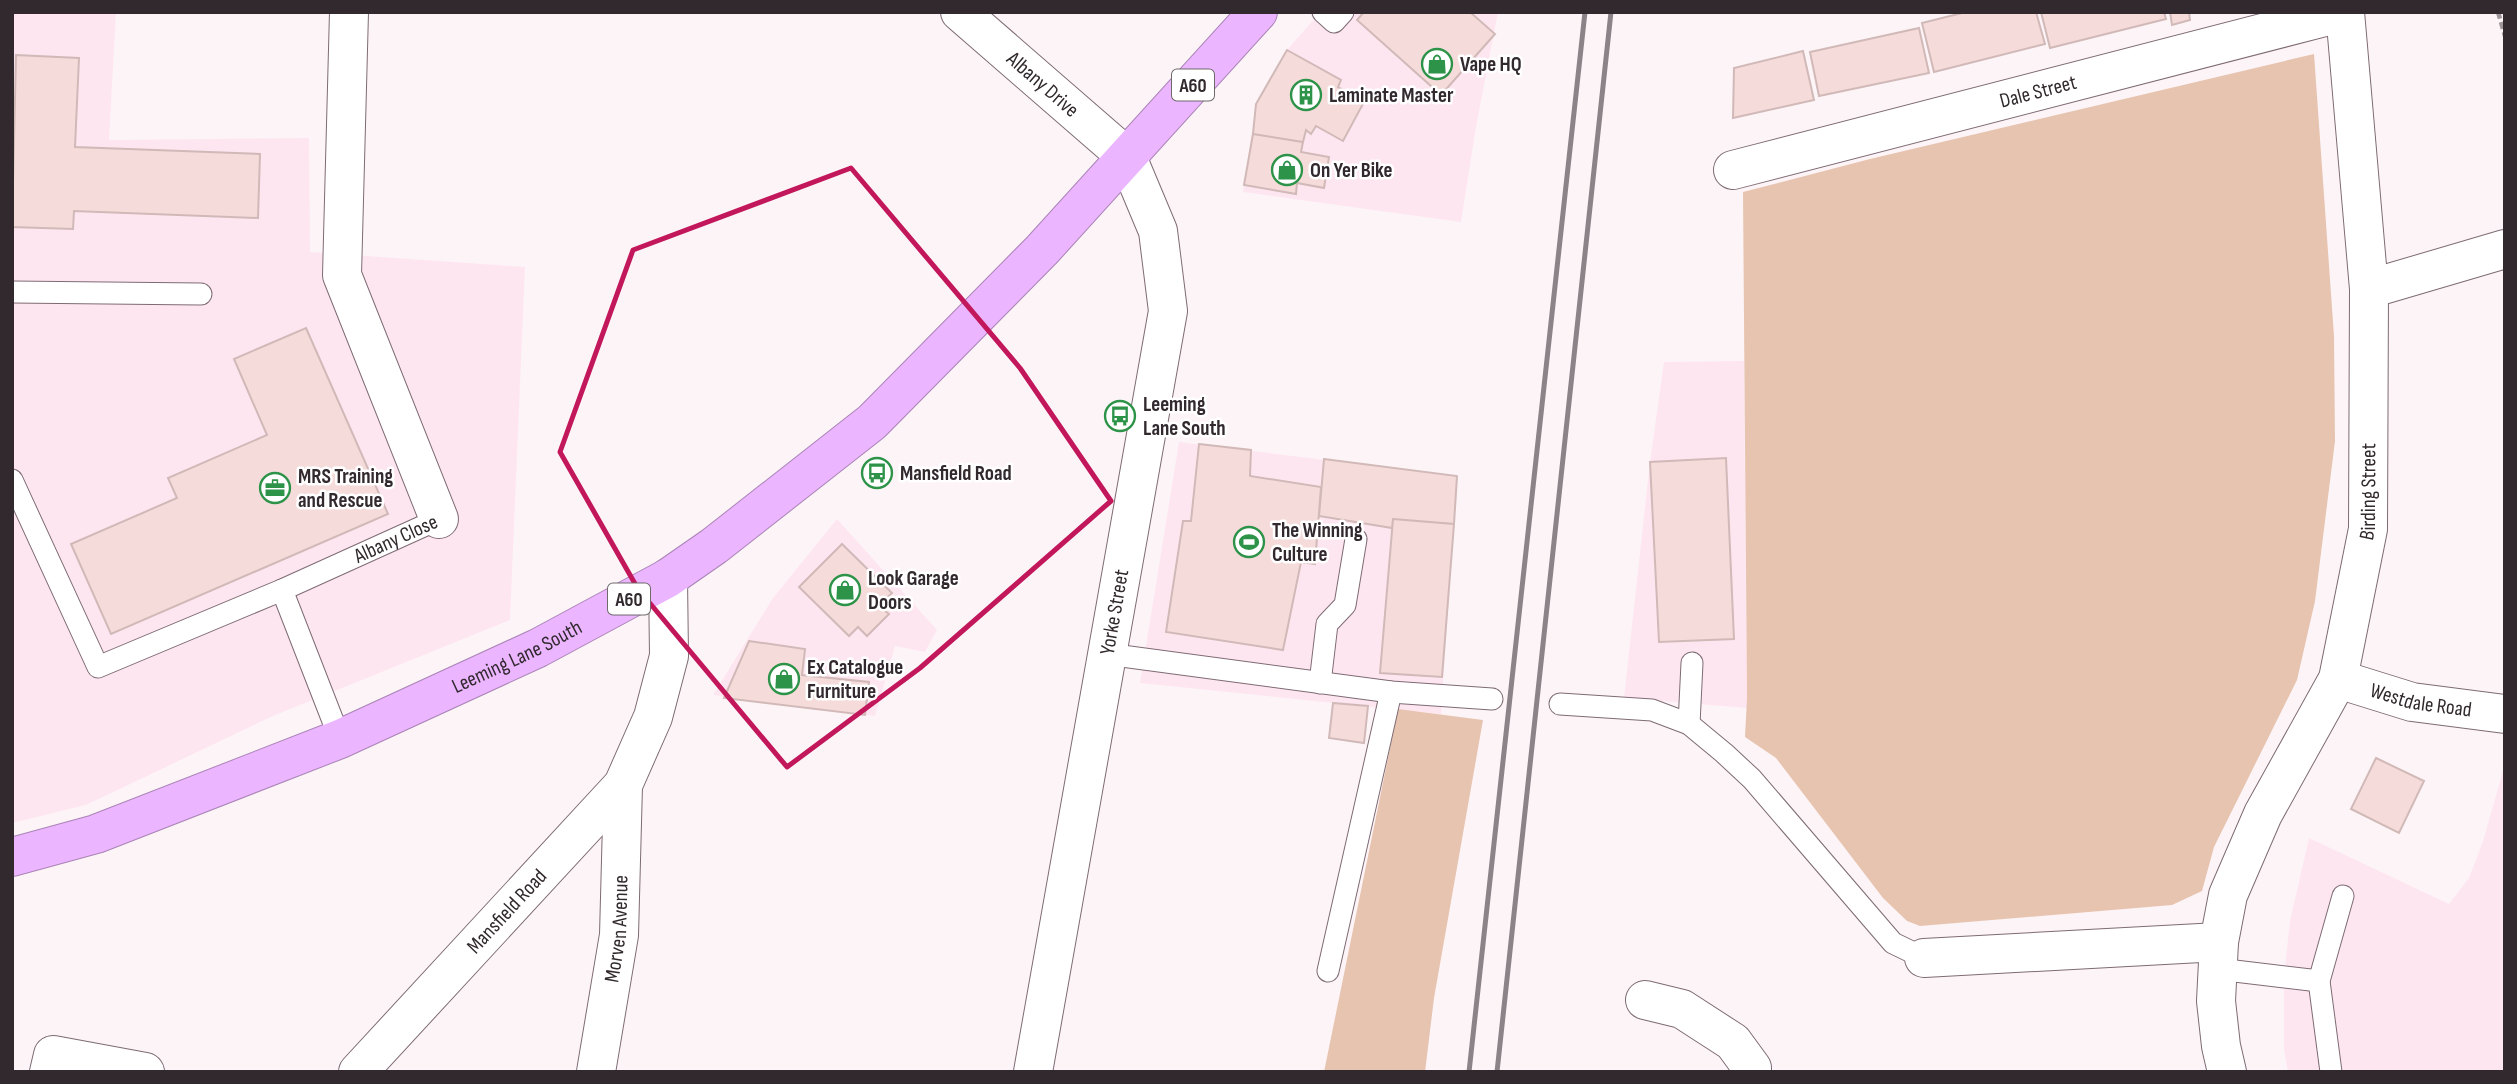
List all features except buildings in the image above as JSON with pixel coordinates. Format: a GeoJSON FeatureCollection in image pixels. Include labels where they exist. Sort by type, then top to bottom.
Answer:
{"type":"FeatureCollection","features":[{"type":"Feature","properties":{"kind":"highway","name":"A60"},"geometry":{"type":"LineString","coordinates":[[1127,157],[1258,12]]}},
{"type":"Feature","properties":{"kind":"highway","name":"Leeming Lane South"},"geometry":{"type":"LineString","coordinates":[[12,857],[96,834],[340,739],[538,648],[668,578],[714,546],[872,422],[1042,250],[1127,157]]}},
{"type":"Feature","properties":{"kind":"street","name":"Albany Close"},"geometry":{"type":"LineString","coordinates":[[349,12],[342,275],[439,519]]}},
{"type":"Feature","properties":{"kind":"street","name":"Albany Drive"},"geometry":{"type":"LineString","coordinates":[[960,12],[1127,157]]}},
{"type":"Feature","properties":{"kind":"street","name":"Dale Street"},"geometry":{"type":"LineString","coordinates":[[1733,170],[2345,12]]}},
{"type":"Feature","properties":{"kind":"street","name":"Birding Street"},"geometry":{"type":"LineString","coordinates":[[2227,1072],[2216,1001],[2218,955],[2228,895],[2263,814],[2338,679],[2368,529],[2369,289],[2345,12]]}},
{"type":"Feature","properties":{"kind":"street","name":"Yorke Street"},"geometry":{"type":"LineString","coordinates":[[1033,1072],[1168,311],[1158,231],[1127,157]]}},
{"type":"Feature","properties":{"kind":"street"},"geometry":{"type":"LineString","coordinates":[[2369,289],[2505,249]]}},
{"type":"Feature","properties":{"kind":"street","name":"Mansfield Road"},"geometry":{"type":"LineString","coordinates":[[358,1072],[623,785],[653,717],[669,656],[668,578]]}},
{"type":"Feature","properties":{"kind":"street","name":"Westdale Road"},"geometry":{"type":"LineString","coordinates":[[2338,679],[2412,702],[2505,714]]}},
{"type":"Feature","properties":{"kind":"street","name":"Morven Avenue"},"geometry":{"type":"LineString","coordinates":[[596,1072],[619,935],[623,785]]}},
{"type":"Feature","properties":{"kind":"street"},"geometry":{"type":"LineString","coordinates":[[1924,958],[2218,955]]}},
{"type":"Feature","properties":{"kind":"street"},"geometry":{"type":"LineString","coordinates":[[1646,1000],[1682,1009],[1733,1042],[1752,1068],[1752,1072]]}},
{"type":"Feature","properties":{"kind":"street"},"geometry":{"type":"LineString","coordinates":[[49,1072],[52,1055],[145,1072]]}},
{"type":"Feature","properties":{"kind":"lane"},"geometry":{"type":"LineString","coordinates":[[1323,12],[1334,22],[1343,12]]}},
{"type":"Feature","properties":{"kind":"lane"},"geometry":{"type":"LineString","coordinates":[[12,292],[201,294]]}},
{"type":"Feature","properties":{"kind":"lane","name":"Albany Close"},"geometry":{"type":"LineString","coordinates":[[12,480],[98,667],[282,590],[439,519]]}},
{"type":"Feature","properties":{"kind":"lane"},"geometry":{"type":"LineString","coordinates":[[1320,683],[1327,624],[1345,605],[1356,540]]}},
{"type":"Feature","properties":{"kind":"lane"},"geometry":{"type":"LineString","coordinates":[[282,590],[340,739]]}},
{"type":"Feature","properties":{"kind":"lane"},"geometry":{"type":"LineString","coordinates":[[1107,654],[1391,692],[1492,699]]}},
{"type":"Feature","properties":{"kind":"lane"},"geometry":{"type":"LineString","coordinates":[[1689,724],[1692,663]]}},
{"type":"Feature","properties":{"kind":"lane"},"geometry":{"type":"LineString","coordinates":[[1328,971],[1391,692]]}},
{"type":"Feature","properties":{"kind":"lane"},"geometry":{"type":"LineString","coordinates":[[1560,704],[1652,710],[1689,724],[1752,779],[1893,943],[1924,958]]}},
{"type":"Feature","properties":{"kind":"lane"},"geometry":{"type":"LineString","coordinates":[[2331,1072],[2319,981],[2343,896]]}},
{"type":"Feature","properties":{"kind":"lane"},"geometry":{"type":"LineString","coordinates":[[2218,955],[2319,981]]}},
{"type":"Feature","properties":{"kind":"path"},"geometry":{"type":"LineString","coordinates":[[2498,12],[2505,36]]}},
{"type":"Feature","properties":{"kind":"highlighted area"},"geometry":{"type":"Polygon","coordinates":[[[851,168],[1020,368],[1111,501],[920,668],[787,767],[638,589],[560,452],[633,250],[851,168]]]}},
{"type":"Feature","properties":{"kind":"shaded area"},"geometry":{"type":"Polygon","coordinates":[[[12,12],[116,12],[109,140],[309,138],[310,252],[525,267],[510,620],[273,716],[86,805],[12,823],[12,12]]]}},
{"type":"Feature","properties":{"kind":"shaded area"},"geometry":{"type":"Polygon","coordinates":[[[1309,12],[1498,12],[1461,222],[1243,192],[1256,104],[1287,50],[1315,18],[1309,12]]]}},
{"type":"Feature","properties":{"kind":"shaded area"},"geometry":{"type":"Polygon","coordinates":[[[2314,54],[2334,336],[2335,441],[2315,601],[2297,680],[2214,847],[2202,891],[2172,905],[1920,926],[1907,921],[1883,898],[1776,758],[1745,737],[1747,698],[1743,192],[1870,159],[2314,54]]]}},
{"type":"Feature","properties":{"kind":"shaded area"},"geometry":{"type":"Polygon","coordinates":[[[1744,361],[1747,708],[1624,698],[1664,362],[1744,361]]]}},
{"type":"Feature","properties":{"kind":"shaded area"},"geometry":{"type":"Polygon","coordinates":[[[1179,442],[1457,476],[1441,714],[1140,683],[1179,442]]]}},
{"type":"Feature","properties":{"kind":"shaded area"},"geometry":{"type":"Polygon","coordinates":[[[837,519],[937,630],[925,652],[895,646],[875,716],[713,695],[773,598],[837,519]]]}},
{"type":"Feature","properties":{"kind":"shaded area"},"geometry":{"type":"Polygon","coordinates":[[[1398,709],[1483,720],[1434,998],[1425,1072],[1324,1072],[1398,709]]]}},
{"type":"Feature","properties":{"kind":"shaded area"},"geometry":{"type":"Polygon","coordinates":[[[2503,771],[2505,1072],[2288,1072],[2284,1050],[2284,977],[2290,921],[2309,838],[2449,904],[2469,878],[2483,841],[2503,771]]]}},
{"type":"Feature","properties":{"kind":"railway"},"geometry":{"type":"LineString","coordinates":[[1469,1072],[1585,12]]}},
{"type":"Feature","properties":{"kind":"railway"},"geometry":{"type":"LineString","coordinates":[[1497,1072],[1611,12]]}},
{"type":"Feature","properties":{"kind":"place","name":"Vape HQ"},"geometry":{"type":"Point","coordinates":[1437,64]}},
{"type":"Feature","properties":{"kind":"place","name":"Laminate Master"},"geometry":{"type":"Point","coordinates":[1306,95]}},
{"type":"Feature","properties":{"kind":"place","name":"On Yer Bike"},"geometry":{"type":"Point","coordinates":[1287,170]}},
{"type":"Feature","properties":{"kind":"place","name":"Leeming Lane South"},"geometry":{"type":"Point","coordinates":[1120,416]}},
{"type":"Feature","properties":{"kind":"place","name":"Mansfield Road"},"geometry":{"type":"Point","coordinates":[877,473]}},
{"type":"Feature","properties":{"kind":"place","name":"MRS Training and Rescue"},"geometry":{"type":"Point","coordinates":[275,488]}},
{"type":"Feature","properties":{"kind":"place","name":"The Winning Culture"},"geometry":{"type":"Point","coordinates":[1249,542]}},
{"type":"Feature","properties":{"kind":"place","name":"Look Garage Doors"},"geometry":{"type":"Point","coordinates":[845,590]}},
{"type":"Feature","properties":{"kind":"place","name":"Ex Catalogue Furniture"},"geometry":{"type":"Point","coordinates":[784,679]}}]}
